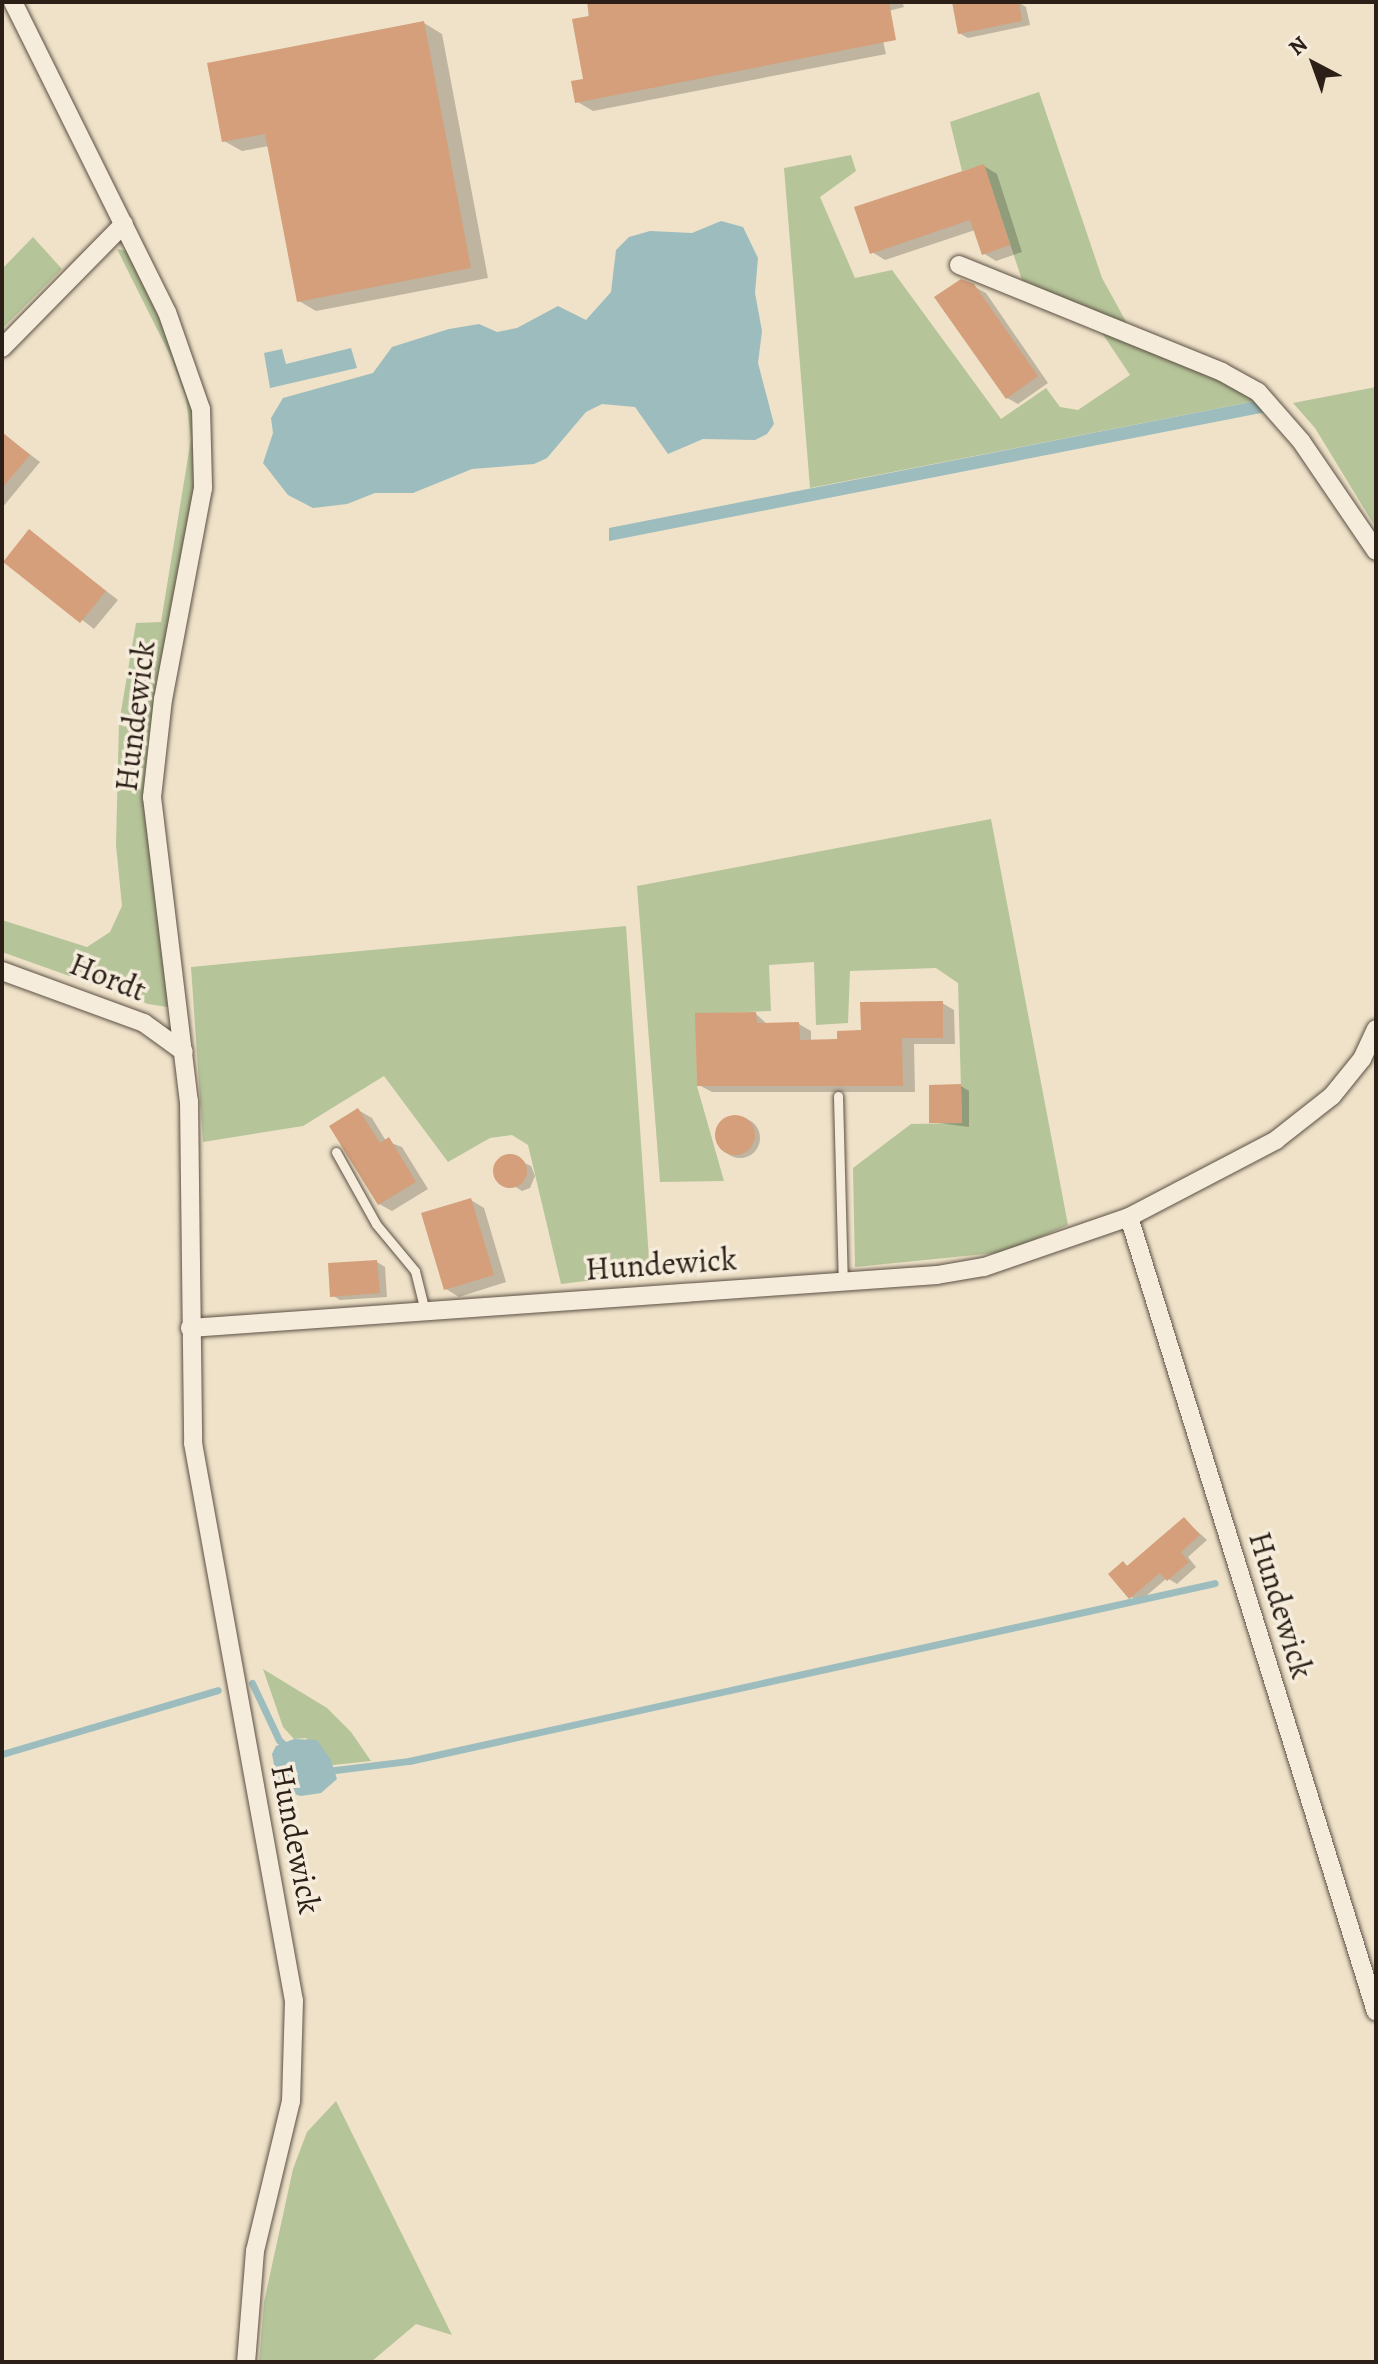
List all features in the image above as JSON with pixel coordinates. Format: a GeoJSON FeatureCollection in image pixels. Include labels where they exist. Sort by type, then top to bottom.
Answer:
{"type":"FeatureCollection","features":[{"type":"Feature","properties":{"kind":"street","name":"Hundewick"},"geometry":{"type":"LineString","coordinates":[[13,2],[124,224],[190,371],[201,409],[205,457],[152,784],[184,1052],[195,1458],[294,2001],[291,2101],[255,2251],[246,2362]]}},
{"type":"Feature","properties":{"kind":"street"},"geometry":{"type":"LineString","coordinates":[[2,348],[124,224]]}},
{"type":"Feature","properties":{"kind":"street"},"geometry":{"type":"LineString","coordinates":[[959,265],[1212,368],[1258,392],[1301,441],[1376,551]]}},
{"type":"Feature","properties":{"kind":"street","name":"Hordt"},"geometry":{"type":"LineString","coordinates":[[2,971],[144,1023],[184,1052]]}},
{"type":"Feature","properties":{"kind":"street","name":"Hundewick"},"geometry":{"type":"LineString","coordinates":[[190,1328],[843,1282],[984,1267],[1129,1217],[1252,1154],[1306,1119],[1362,1059],[1376,1029]]}},
{"type":"Feature","properties":{"kind":"street","name":"Hundewick"},"geometry":{"type":"LineString","coordinates":[[1129,1217],[1376,2012]]}},
{"type":"Feature","properties":{"kind":"lane"},"geometry":{"type":"LineString","coordinates":[[838,1096],[843,1282]]}},
{"type":"Feature","properties":{"kind":"lane"},"geometry":{"type":"LineString","coordinates":[[336,1152],[376,1224],[415,1271],[425,1311]]}},
{"type":"Feature","properties":{"kind":"green space"},"geometry":{"type":"Polygon","coordinates":[[[1039,92],[1102,278],[1129,327],[1022,280],[984,165],[962,171],[950,122],[1039,92]]]}},
{"type":"Feature","properties":{"kind":"green space"},"geometry":{"type":"Polygon","coordinates":[[[851,155],[856,171],[820,197],[855,278],[892,270],[1001,419],[1046,388],[1060,407],[1078,410],[1130,375],[1100,330],[1230,381],[1256,401],[810,488],[784,168],[851,155]]]}},
{"type":"Feature","properties":{"kind":"green space"},"geometry":{"type":"Polygon","coordinates":[[[33,237],[62,269],[2,329],[2,269],[33,237]]]}},
{"type":"Feature","properties":{"kind":"green space"},"geometry":{"type":"Polygon","coordinates":[[[117,249],[127,251],[140,269],[195,393],[199,481],[149,747],[174,1008],[148,1004],[2,952],[2,920],[87,947],[110,932],[122,906],[116,845],[119,723],[136,623],[161,622],[191,439],[186,398],[171,357],[117,249]]]}},
{"type":"Feature","properties":{"kind":"green space"},"geometry":{"type":"Polygon","coordinates":[[[1376,387],[1376,528],[1315,428],[1293,403],[1376,387]]]}},
{"type":"Feature","properties":{"kind":"green space"},"geometry":{"type":"Polygon","coordinates":[[[991,819],[1068,1225],[1005,1252],[855,1267],[853,1168],[911,1124],[962,1123],[958,983],[936,968],[850,971],[848,1023],[816,1025],[814,962],[769,965],[771,1011],[696,1014],[697,1086],[724,1181],[660,1182],[637,886],[991,819]]]}},
{"type":"Feature","properties":{"kind":"green space"},"geometry":{"type":"Polygon","coordinates":[[[626,926],[650,1273],[561,1284],[528,1145],[512,1135],[490,1138],[448,1162],[384,1076],[303,1126],[203,1142],[191,967],[626,926]]]}},
{"type":"Feature","properties":{"kind":"green space"},"geometry":{"type":"Polygon","coordinates":[[[263,1669],[327,1708],[351,1732],[371,1761],[333,1765],[306,1738],[294,1739],[283,1727],[263,1669]]]}},
{"type":"Feature","properties":{"kind":"green space"},"geometry":{"type":"Polygon","coordinates":[[[336,2101],[452,2335],[416,2324],[371,2362],[259,2362],[264,2302],[293,2169],[307,2132],[336,2101]]]}},
{"type":"Feature","properties":{"kind":"water"},"geometry":{"type":"Polygon","coordinates":[[[721,221],[743,227],[758,258],[755,293],[762,331],[758,363],[774,424],[767,434],[755,440],[703,439],[668,454],[635,407],[602,404],[586,412],[547,458],[534,464],[472,469],[413,493],[375,493],[347,504],[313,508],[288,495],[263,463],[273,433],[271,418],[283,398],[373,373],[392,347],[449,329],[479,324],[497,332],[517,328],[558,306],[586,320],[611,292],[616,250],[629,237],[650,231],[692,233],[721,221]]]}},
{"type":"Feature","properties":{"kind":"water"},"geometry":{"type":"Polygon","coordinates":[[[351,348],[357,368],[270,388],[264,353],[282,349],[286,364],[351,348]]]}},
{"type":"Feature","properties":{"kind":"water"},"geometry":{"type":"Polygon","coordinates":[[[1256,401],[1266,412],[609,541],[609,528],[1256,401]]]}},
{"type":"Feature","properties":{"kind":"water"},"geometry":{"type":"Polygon","coordinates":[[[294,1739],[317,1740],[331,1760],[337,1779],[321,1793],[301,1796],[286,1792],[277,1780],[272,1754],[276,1746],[294,1739]]]}},
{"type":"Feature","properties":{"kind":"building"},"geometry":{"type":"Polygon","coordinates":[[[587,2],[889,2],[896,40],[575,103],[571,81],[583,79],[572,19],[589,16],[587,2]]]}},
{"type":"Feature","properties":{"kind":"building"},"geometry":{"type":"Polygon","coordinates":[[[952,2],[1019,2],[1022,21],[958,34],[952,2]]]}},
{"type":"Feature","properties":{"kind":"building"},"geometry":{"type":"Polygon","coordinates":[[[424,21],[471,268],[297,302],[265,134],[222,142],[207,63],[424,21]]]}},
{"type":"Feature","properties":{"kind":"building"},"geometry":{"type":"Polygon","coordinates":[[[984,164],[1010,245],[982,255],[970,220],[870,254],[854,207],[984,164]]]}},
{"type":"Feature","properties":{"kind":"building"},"geometry":{"type":"Polygon","coordinates":[[[961,279],[974,284],[1038,376],[1006,399],[934,297],[961,279]]]}},
{"type":"Feature","properties":{"kind":"building"},"geometry":{"type":"Polygon","coordinates":[[[2,432],[30,455],[2,488],[2,432]]]}},
{"type":"Feature","properties":{"kind":"building"},"geometry":{"type":"Polygon","coordinates":[[[29,529],[106,591],[80,623],[3,562],[29,529]]]}},
{"type":"Feature","properties":{"kind":"building"},"geometry":{"type":"Polygon","coordinates":[[[943,1001],[943,1038],[902,1038],[903,1086],[697,1086],[695,1013],[756,1012],[757,1023],[799,1022],[800,1040],[837,1039],[837,1031],[861,1030],[860,1002],[943,1001]]]}},
{"type":"Feature","properties":{"kind":"building"},"geometry":{"type":"Polygon","coordinates":[[[961,1084],[962,1123],[929,1123],[929,1085],[961,1084]]]}},
{"type":"Feature","properties":{"kind":"building"},"geometry":{"type":"Polygon","coordinates":[[[358,1108],[380,1143],[389,1137],[416,1182],[378,1205],[329,1126],[358,1108]]]}},
{"type":"Feature","properties":{"kind":"building"},"geometry":{"type":"Polygon","coordinates":[[[735,1115],[749,1121],[755,1135],[749,1149],[735,1155],[721,1149],[715,1135],[721,1121],[735,1115]]]}},
{"type":"Feature","properties":{"kind":"building"},"geometry":{"type":"Polygon","coordinates":[[[510,1154],[522,1159],[527,1171],[522,1183],[510,1188],[498,1183],[493,1171],[498,1159],[510,1154]]]}},
{"type":"Feature","properties":{"kind":"building"},"geometry":{"type":"Polygon","coordinates":[[[471,1198],[494,1275],[444,1290],[421,1213],[471,1198]]]}},
{"type":"Feature","properties":{"kind":"building"},"geometry":{"type":"Polygon","coordinates":[[[377,1260],[380,1293],[330,1297],[328,1263],[377,1260]]]}},
{"type":"Feature","properties":{"kind":"building"},"geometry":{"type":"Polygon","coordinates":[[[1184,1517],[1200,1535],[1181,1552],[1189,1562],[1167,1581],[1160,1573],[1129,1599],[1108,1574],[1123,1561],[1127,1566],[1184,1517]]]}},
{"type":"Feature","properties":{"kind":"waterway"},"geometry":{"type":"LineString","coordinates":[[327,1771],[409,1761],[1215,1583]]}},
{"type":"Feature","properties":{"kind":"waterway"},"geometry":{"type":"LineString","coordinates":[[252,1683],[279,1740],[290,1750]]}},
{"type":"Feature","properties":{"kind":"waterway"},"geometry":{"type":"LineString","coordinates":[[2,1754],[218,1690]]}}]}
